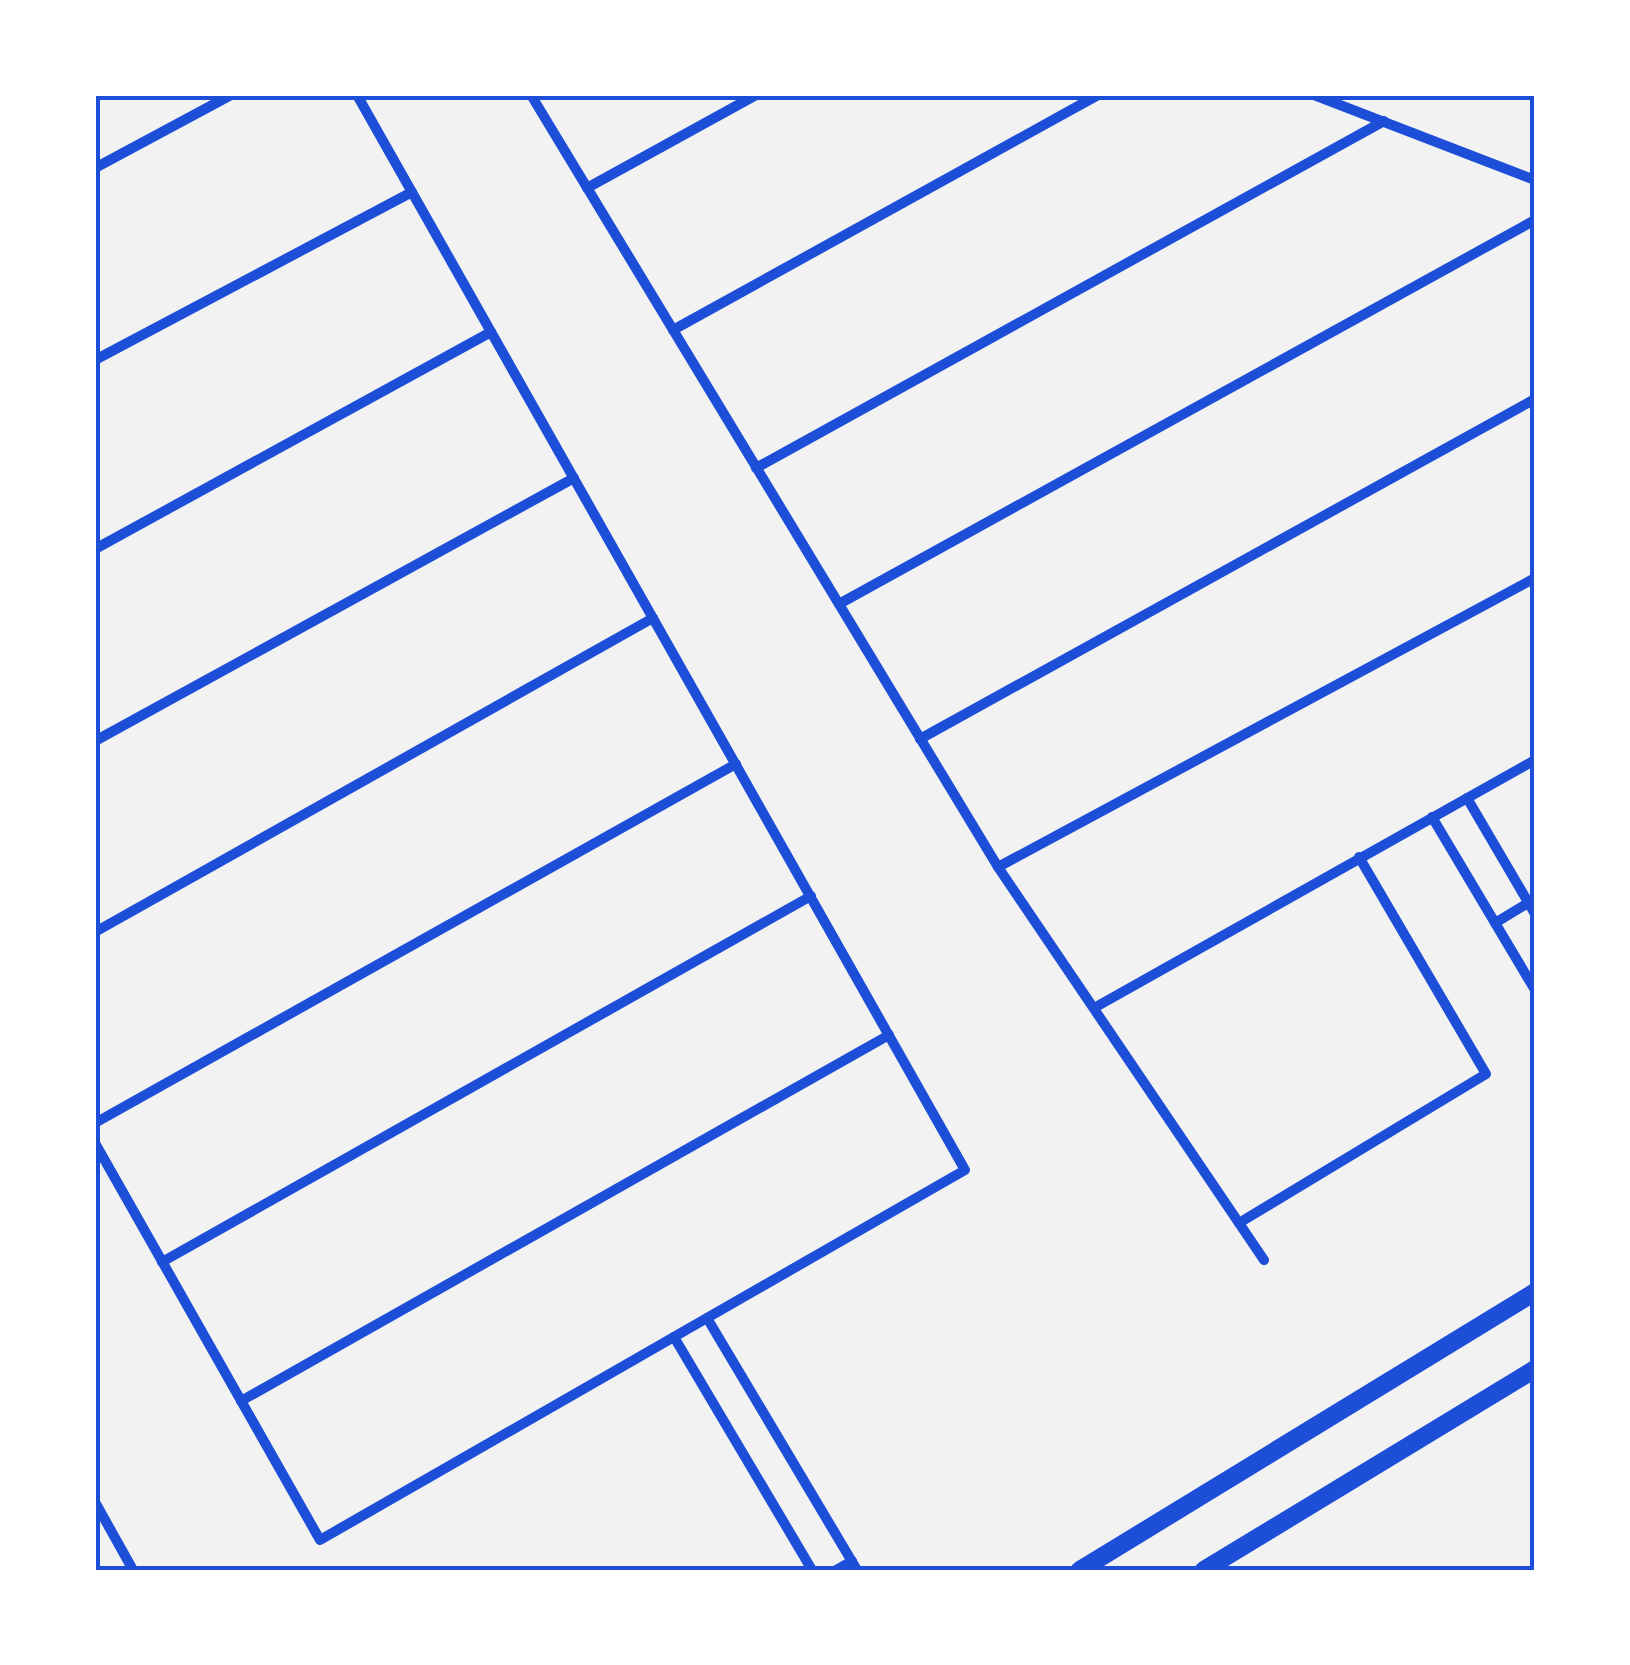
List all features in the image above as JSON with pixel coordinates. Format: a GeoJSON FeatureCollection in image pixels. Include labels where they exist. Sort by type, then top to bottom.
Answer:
{"type":"FeatureCollection","features":[{"type":"Feature","properties":{"kind":"street"},"geometry":{"type":"LineString","coordinates":[[95,168],[231,95]]}},
{"type":"Feature","properties":{"kind":"street"},"geometry":{"type":"LineString","coordinates":[[95,1143],[320,1540],[965,1170],[357,95]]}},
{"type":"Feature","properties":{"kind":"street"},"geometry":{"type":"LineString","coordinates":[[530,95],[998,867],[1264,1260]]}},
{"type":"Feature","properties":{"kind":"street"},"geometry":{"type":"LineString","coordinates":[[587,188],[756,95]]}},
{"type":"Feature","properties":{"kind":"street"},"geometry":{"type":"LineString","coordinates":[[672,330],[1098,95]]}},
{"type":"Feature","properties":{"kind":"street"},"geometry":{"type":"LineString","coordinates":[[1314,95],[1535,180]]}},
{"type":"Feature","properties":{"kind":"street"},"geometry":{"type":"LineString","coordinates":[[756,468],[1384,121]]}},
{"type":"Feature","properties":{"kind":"street"},"geometry":{"type":"LineString","coordinates":[[95,360],[412,192]]}},
{"type":"Feature","properties":{"kind":"street"},"geometry":{"type":"LineString","coordinates":[[839,604],[1535,220]]}},
{"type":"Feature","properties":{"kind":"street"},"geometry":{"type":"LineString","coordinates":[[95,550],[491,332]]}},
{"type":"Feature","properties":{"kind":"street"},"geometry":{"type":"LineString","coordinates":[[920,738],[1535,399]]}},
{"type":"Feature","properties":{"kind":"street"},"geometry":{"type":"LineString","coordinates":[[95,742],[574,478]]}},
{"type":"Feature","properties":{"kind":"street"},"geometry":{"type":"LineString","coordinates":[[998,867],[1535,578]]}},
{"type":"Feature","properties":{"kind":"street"},"geometry":{"type":"LineString","coordinates":[[95,932],[653,618]]}},
{"type":"Feature","properties":{"kind":"street"},"geometry":{"type":"LineString","coordinates":[[1094,1008],[1535,760]]}},
{"type":"Feature","properties":{"kind":"street"},"geometry":{"type":"LineString","coordinates":[[95,1123],[736,764]]}},
{"type":"Feature","properties":{"kind":"street"},"geometry":{"type":"LineString","coordinates":[[1467,798],[1535,914]]}},
{"type":"Feature","properties":{"kind":"street"},"geometry":{"type":"LineString","coordinates":[[1432,817],[1535,990]]}},
{"type":"Feature","properties":{"kind":"street"},"geometry":{"type":"LineString","coordinates":[[1240,1223],[1486,1074],[1359,858]]}},
{"type":"Feature","properties":{"kind":"street"},"geometry":{"type":"LineString","coordinates":[[162,1262],[811,896]]}},
{"type":"Feature","properties":{"kind":"street"},"geometry":{"type":"LineString","coordinates":[[1495,922],[1528,903]]}},
{"type":"Feature","properties":{"kind":"street"},"geometry":{"type":"LineString","coordinates":[[242,1401],[890,1035]]}},
{"type":"Feature","properties":{"kind":"street"},"geometry":{"type":"LineString","coordinates":[[1080,1570],[1535,1292]]}},
{"type":"Feature","properties":{"kind":"street"},"geometry":{"type":"LineString","coordinates":[[707,1318],[854,1565],[836,1570]]}},
{"type":"Feature","properties":{"kind":"street"},"geometry":{"type":"LineString","coordinates":[[674,1337],[812,1570]]}},
{"type":"Feature","properties":{"kind":"street"},"geometry":{"type":"LineString","coordinates":[[1204,1570],[1535,1369]]}},
{"type":"Feature","properties":{"kind":"street"},"geometry":{"type":"LineString","coordinates":[[95,1502],[134,1570]]}}]}
